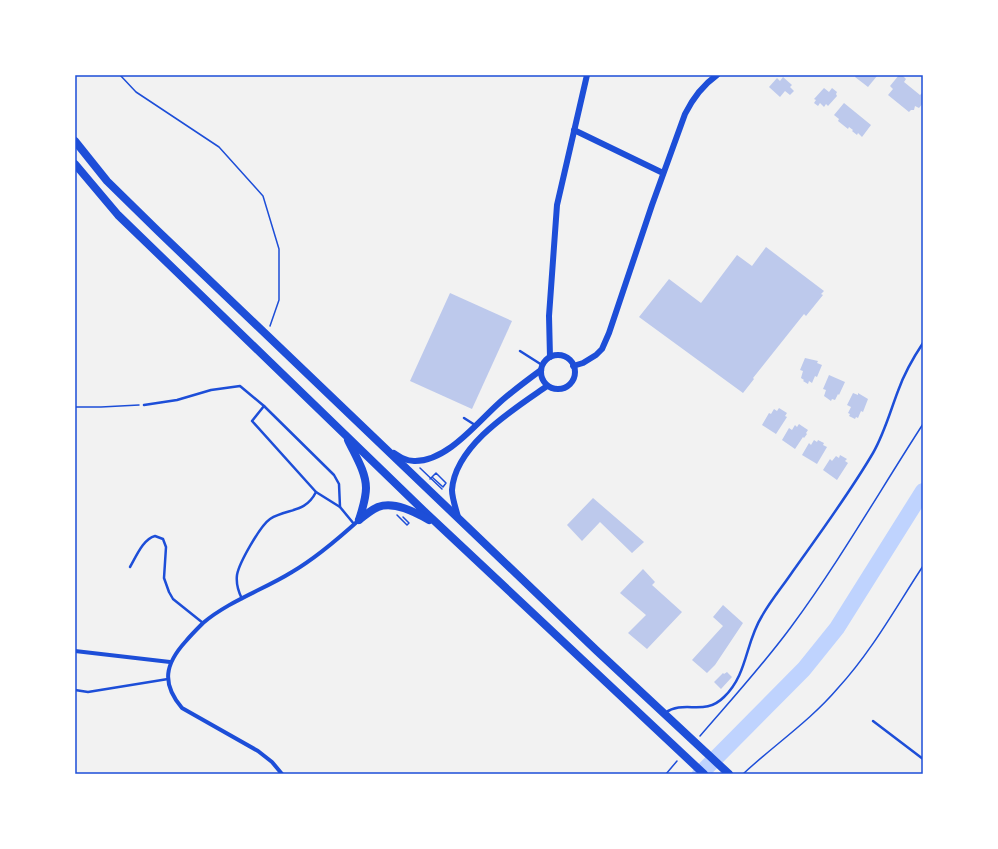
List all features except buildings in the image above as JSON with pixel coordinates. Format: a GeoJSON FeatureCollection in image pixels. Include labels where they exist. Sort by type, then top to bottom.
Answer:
{"type":"FeatureCollection","features":[{"type":"Feature","properties":{"kind":"highway"},"geometry":{"type":"LineString","coordinates":[[75,140],[107,181],[382,446],[664,714],[694,739],[729,774]]}},
{"type":"Feature","properties":{"kind":"highway"},"geometry":{"type":"LineString","coordinates":[[75,164],[118,215],[440,526],[680,754],[704,774]]}},
{"type":"Feature","properties":{"kind":"highway"},"geometry":{"type":"LineString","coordinates":[[346,436],[363,475],[366,488],[365,500],[356,522]]}},
{"type":"Feature","properties":{"kind":"highway"},"geometry":{"type":"LineString","coordinates":[[356,522],[378,507],[388,505],[410,509],[440,526]]}},
{"type":"Feature","properties":{"kind":"street"},"geometry":{"type":"LineString","coordinates":[[382,446],[401,458],[413,461],[431,458],[445,452],[542,368],[550,357],[549,316],[557,205],[587,75]]}},
{"type":"Feature","properties":{"kind":"street"},"geometry":{"type":"LineString","coordinates":[[573,366],[584,363],[596,355],[605,342],[614,321],[663,173],[690,104],[700,90],[717,75]]}},
{"type":"Feature","properties":{"kind":"street"},"geometry":{"type":"LineString","coordinates":[[574,130],[663,173]]}},
{"type":"Feature","properties":{"kind":"street"},"geometry":{"type":"LineString","coordinates":[[542,368],[543,381],[547,386],[557,389],[568,386],[574,377],[573,366],[566,358],[555,356],[550,357]]}},
{"type":"Feature","properties":{"kind":"street"},"geometry":{"type":"LineString","coordinates":[[458,517],[452,491],[456,473],[469,450],[479,438],[513,409],[547,386]]}},
{"type":"Feature","properties":{"kind":"street"},"geometry":{"type":"LineString","coordinates":[[282,774],[272,762],[258,751],[182,708],[174,699],[168,679],[170,662],[180,647],[203,623],[242,599],[292,572],[315,556],[356,522]]}},
{"type":"Feature","properties":{"kind":"street"},"geometry":{"type":"LineString","coordinates":[[75,652],[170,662]]}},
{"type":"Feature","properties":{"kind":"lane"},"geometry":{"type":"LineString","coordinates":[[664,714],[679,707],[701,708],[712,706],[724,698],[734,685],[742,671],[752,636],[762,615],[832,516],[873,453],[885,428],[904,378],[923,343]]}},
{"type":"Feature","properties":{"kind":"lane"},"geometry":{"type":"LineString","coordinates":[[520,351],[542,368]]}},
{"type":"Feature","properties":{"kind":"lane"},"geometry":{"type":"LineString","coordinates":[[144,405],[177,400],[212,390],[240,386],[264,406],[334,475],[339,484],[340,507]]}},
{"type":"Feature","properties":{"kind":"lane"},"geometry":{"type":"LineString","coordinates":[[264,406],[252,421],[316,492],[340,507],[356,522]]}},
{"type":"Feature","properties":{"kind":"lane"},"geometry":{"type":"LineString","coordinates":[[464,418],[475,426]]}},
{"type":"Feature","properties":{"kind":"lane"},"geometry":{"type":"LineString","coordinates":[[242,599],[237,585],[238,570],[262,527],[274,517],[305,507],[312,500],[316,492]]}},
{"type":"Feature","properties":{"kind":"lane"},"geometry":{"type":"LineString","coordinates":[[130,567],[150,538],[155,536],[161,537],[166,544],[164,578],[169,592],[173,599],[203,623]]}},
{"type":"Feature","properties":{"kind":"lane"},"geometry":{"type":"LineString","coordinates":[[75,690],[88,692],[168,679]]}},
{"type":"Feature","properties":{"kind":"lane"},"geometry":{"type":"LineString","coordinates":[[873,721],[923,759]]}},
{"type":"Feature","properties":{"kind":"path"},"geometry":{"type":"LineString","coordinates":[[120,75],[136,92],[219,147],[263,196],[279,250],[279,300],[267,336]]}},
{"type":"Feature","properties":{"kind":"path"},"geometry":{"type":"LineString","coordinates":[[75,406],[101,407],[144,405]]}},
{"type":"Feature","properties":{"kind":"path"},"geometry":{"type":"LineString","coordinates":[[694,739],[751,678],[792,626],[847,544],[923,424]]}},
{"type":"Feature","properties":{"kind":"path"},"geometry":{"type":"LineString","coordinates":[[413,461],[454,502]]}},
{"type":"Feature","properties":{"kind":"path"},"geometry":{"type":"LineString","coordinates":[[431,478],[432,477],[443,487],[446,483],[436,473]]}},
{"type":"Feature","properties":{"kind":"path"},"geometry":{"type":"LineString","coordinates":[[396,514],[408,525],[410,523],[400,514]]}},
{"type":"Feature","properties":{"kind":"path"},"geometry":{"type":"LineString","coordinates":[[743,774],[824,704],[843,683],[878,636],[923,566]]}},
{"type":"Feature","properties":{"kind":"path"},"geometry":{"type":"LineString","coordinates":[[666,774],[680,754]]}},
{"type":"Feature","properties":{"kind":"waterway"},"geometry":{"type":"LineString","coordinates":[[700,774],[804,669],[837,628],[923,491]]}}]}
